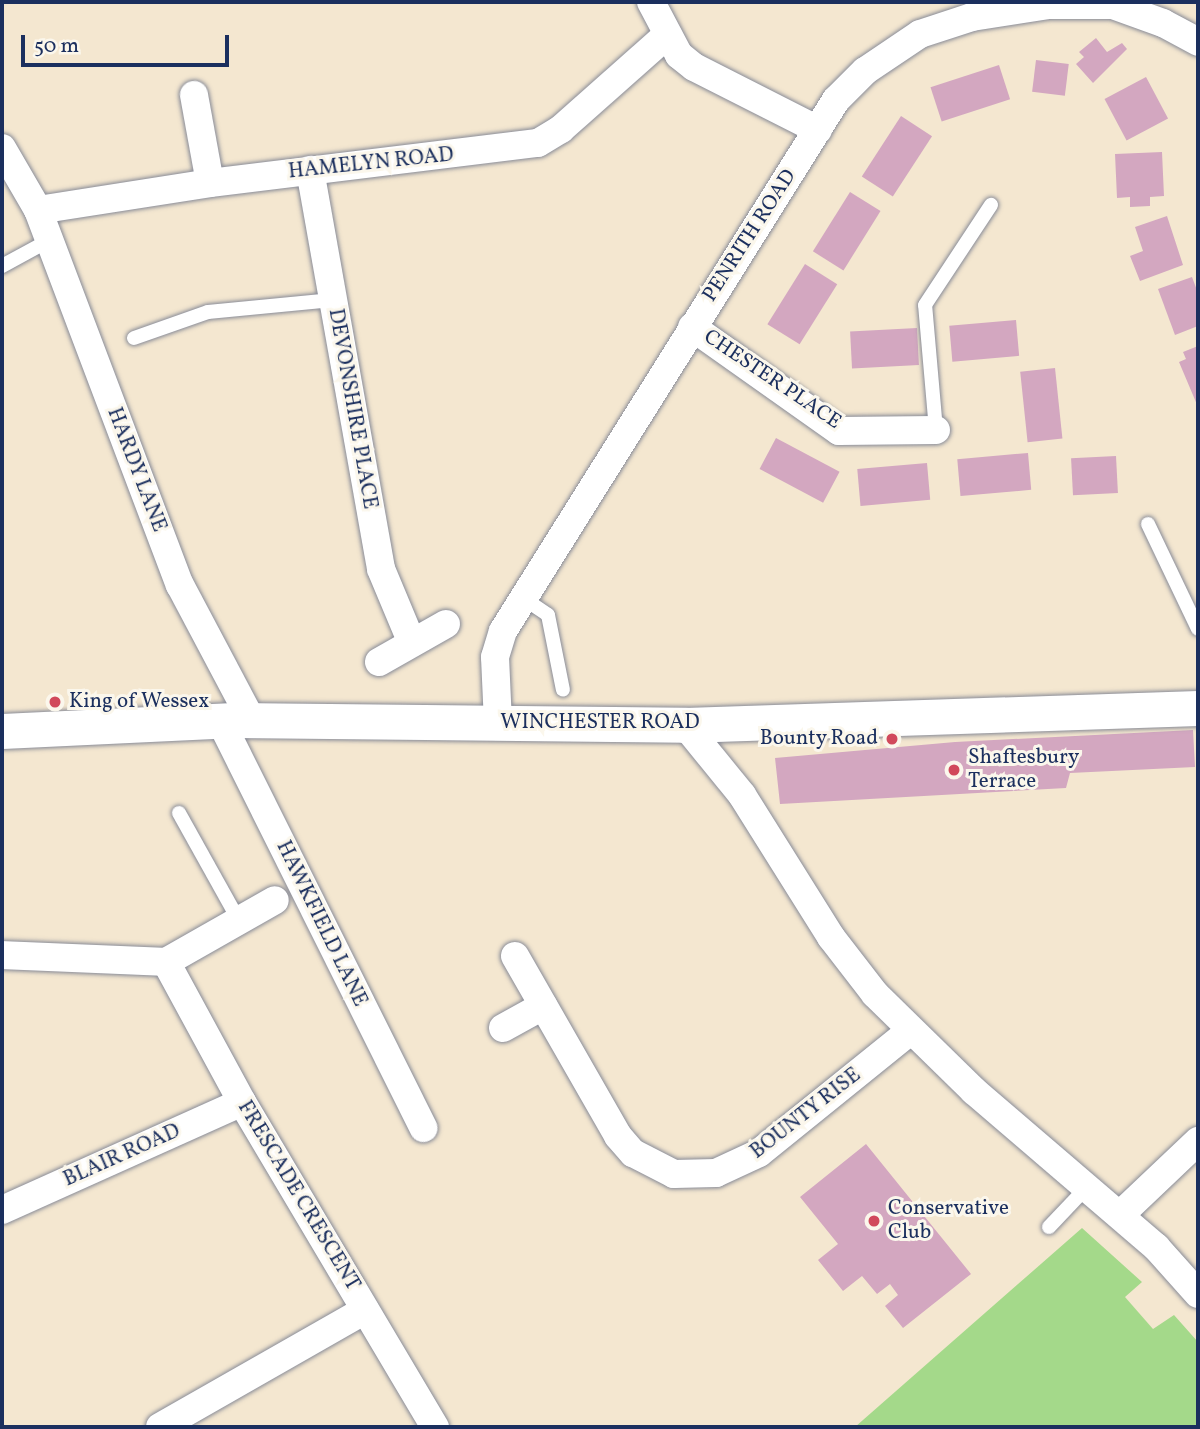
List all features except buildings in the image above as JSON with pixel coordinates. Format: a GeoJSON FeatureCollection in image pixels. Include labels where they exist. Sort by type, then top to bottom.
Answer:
{"type":"FeatureCollection","features":[{"type":"Feature","properties":{"kind":"street"},"geometry":{"type":"LineString","coordinates":[[651,2],[679,55],[709,78],[818,130]]}},
{"type":"Feature","properties":{"kind":"street","name":"PENRITH ROAD"},"geometry":{"type":"LineString","coordinates":[[498,723],[495,657],[503,631],[836,100],[865,71],[920,34],[993,13],[1077,2],[1136,12],[1198,42]]}},
{"type":"Feature","properties":{"kind":"street","name":"HAMELYN ROAD"},"geometry":{"type":"LineString","coordinates":[[38,210],[209,183],[538,143],[561,129],[667,35]]}},
{"type":"Feature","properties":{"kind":"street"},"geometry":{"type":"LineString","coordinates":[[194,95],[209,183]]}},
{"type":"Feature","properties":{"kind":"street","name":"HARDY LANE"},"geometry":{"type":"LineString","coordinates":[[2,148],[38,210],[180,585],[236,720]]}},
{"type":"Feature","properties":{"kind":"street","name":"DEVONSHIRE PLACE"},"geometry":{"type":"LineString","coordinates":[[310,170],[381,569],[412,643]]}},
{"type":"Feature","properties":{"kind":"street","name":"CHESTER PLACE"},"geometry":{"type":"LineString","coordinates":[[692,327],[839,431],[936,430]]}},
{"type":"Feature","properties":{"kind":"street"},"geometry":{"type":"LineString","coordinates":[[379,662],[446,624]]}},
{"type":"Feature","properties":{"kind":"street","name":"WINCHESTER ROAD"},"geometry":{"type":"LineString","coordinates":[[2,731],[236,720],[685,725],[1198,709]]}},
{"type":"Feature","properties":{"kind":"street","name":"HAWKFIELD LANE"},"geometry":{"type":"LineString","coordinates":[[236,720],[423,1128]]}},
{"type":"Feature","properties":{"kind":"street"},"geometry":{"type":"LineString","coordinates":[[685,725],[741,795],[831,937],[909,1031],[1120,1215],[1198,1294]]}},
{"type":"Feature","properties":{"kind":"street"},"geometry":{"type":"LineString","coordinates":[[2,955],[166,962],[275,901]]}},
{"type":"Feature","properties":{"kind":"street","name":"BOUNTY RISE"},"geometry":{"type":"LineString","coordinates":[[515,956],[618,1136],[633,1153],[674,1174],[716,1173],[752,1158],[909,1031]]}},
{"type":"Feature","properties":{"kind":"street","name":"FRESCADE CRESCENT"},"geometry":{"type":"LineString","coordinates":[[166,962],[242,1102],[435,1427]]}},
{"type":"Feature","properties":{"kind":"street"},"geometry":{"type":"LineString","coordinates":[[503,1028],[543,1006]]}},
{"type":"Feature","properties":{"kind":"street","name":"BLAIR ROAD"},"geometry":{"type":"LineString","coordinates":[[2,1210],[242,1102]]}},
{"type":"Feature","properties":{"kind":"street"},"geometry":{"type":"LineString","coordinates":[[1120,1215],[1198,1141]]}},
{"type":"Feature","properties":{"kind":"street"},"geometry":{"type":"LineString","coordinates":[[160,1427],[365,1310]]}},
{"type":"Feature","properties":{"kind":"lane"},"geometry":{"type":"LineString","coordinates":[[936,430],[925,305],[990,205]]}},
{"type":"Feature","properties":{"kind":"lane"},"geometry":{"type":"LineString","coordinates":[[2,266],[48,241]]}},
{"type":"Feature","properties":{"kind":"lane"},"geometry":{"type":"LineString","coordinates":[[134,338],[208,312],[332,300]]}},
{"type":"Feature","properties":{"kind":"lane"},"geometry":{"type":"LineString","coordinates":[[1148,524],[1198,629]]}},
{"type":"Feature","properties":{"kind":"lane"},"geometry":{"type":"LineString","coordinates":[[523,598],[548,615],[563,690]]}},
{"type":"Feature","properties":{"kind":"lane"},"geometry":{"type":"LineString","coordinates":[[179,813],[239,921]]}},
{"type":"Feature","properties":{"kind":"lane"},"geometry":{"type":"LineString","coordinates":[[1049,1227],[1086,1188]]}},
{"type":"Feature","properties":{"kind":"green space"},"geometry":{"type":"Polygon","coordinates":[[[1082,1228],[1142,1282],[1125,1297],[1153,1329],[1174,1315],[1198,1342],[1198,1427],[855,1427],[1082,1228]]]}},
{"type":"Feature","properties":{"kind":"place","name":"King of Wessex"},"geometry":{"type":"Point","coordinates":[55,702]}},
{"type":"Feature","properties":{"kind":"place","name":"Bounty Road"},"geometry":{"type":"Point","coordinates":[892,739]}},
{"type":"Feature","properties":{"kind":"place","name":"Shaftesbury Terrace"},"geometry":{"type":"Point","coordinates":[954,770]}},
{"type":"Feature","properties":{"kind":"place","name":"Conservative Club"},"geometry":{"type":"Point","coordinates":[874,1221]}}]}
